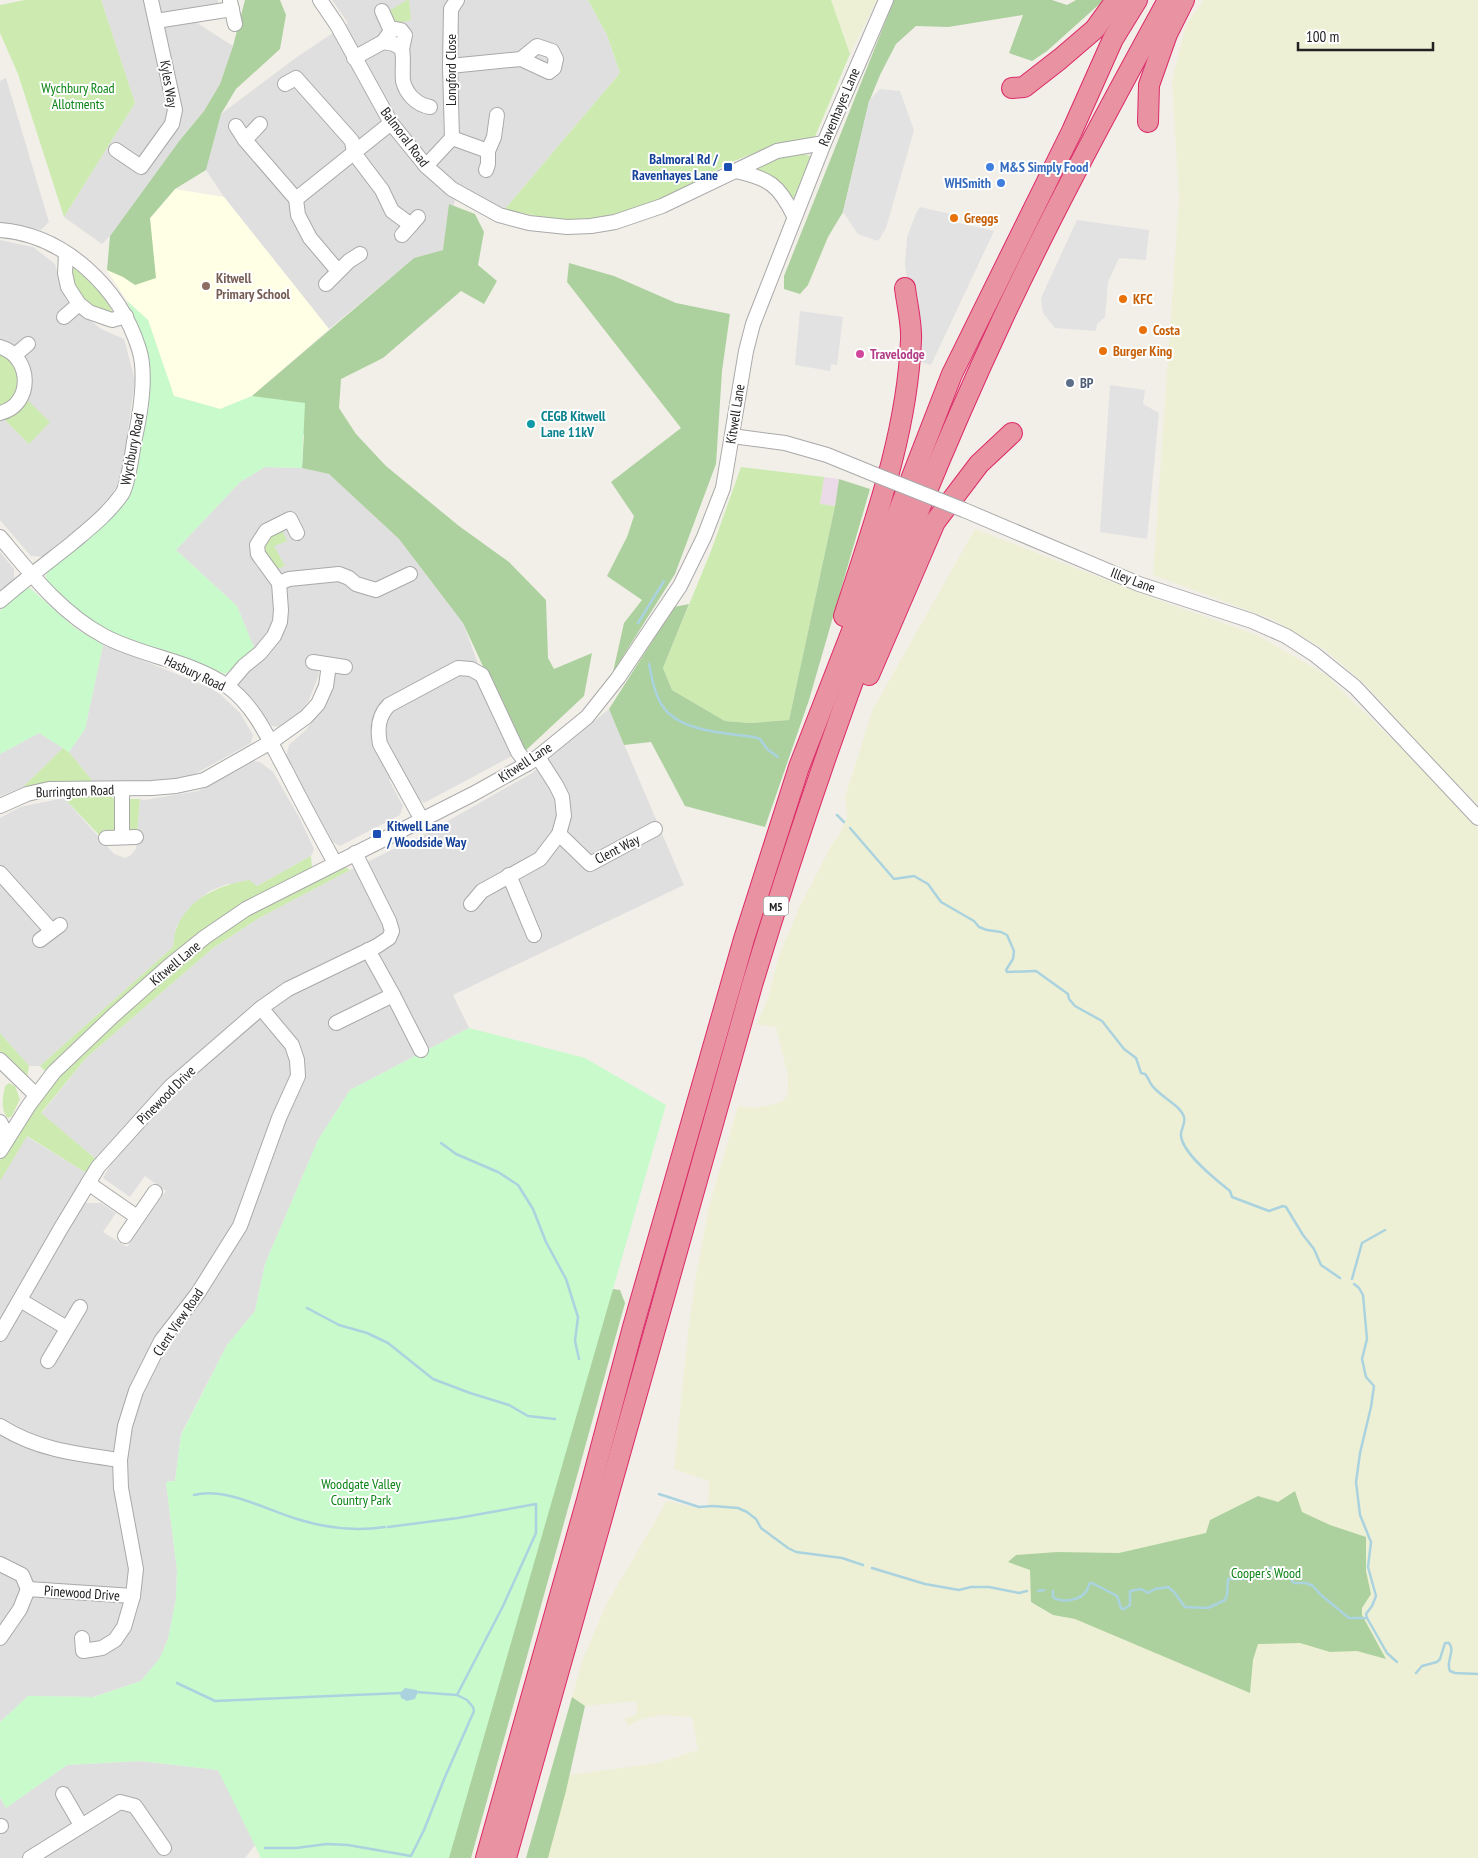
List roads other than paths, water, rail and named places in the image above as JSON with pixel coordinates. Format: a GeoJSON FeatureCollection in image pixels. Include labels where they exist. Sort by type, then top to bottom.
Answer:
{"type":"FeatureCollection","features":[{"type":"Feature","properties":{"kind":"highway"},"geometry":{"type":"LineString","coordinates":[[1012,88],[1024,87],[1060,59],[1095,29],[1116,0]]}},
{"type":"Feature","properties":{"kind":"highway","name":"M5"},"geometry":{"type":"LineString","coordinates":[[486,1858],[587,1500],[633,1327],[744,939],[800,766],[952,374],[1072,132],[1113,39],[1137,0]]}},
{"type":"Feature","properties":{"kind":"highway","name":"M5"},"geometry":{"type":"LineString","coordinates":[[506,1858],[752,985],[796,845],[853,679],[938,468],[1001,322],[1089,143],[1168,0]]}},
{"type":"Feature","properties":{"kind":"highway"},"geometry":{"type":"LineString","coordinates":[[1148,122],[1149,86],[1167,34],[1184,0]]}},
{"type":"Feature","properties":{"kind":"highway"},"geometry":{"type":"LineString","coordinates":[[800,766],[839,632],[877,514],[901,428],[912,339],[905,288]]}},
{"type":"Feature","properties":{"kind":"highway"},"geometry":{"type":"LineString","coordinates":[[796,845],[935,522],[979,464],[1012,433]]}},
{"type":"Feature","properties":{"kind":"street","name":"Kyles Way"},"geometry":{"type":"LineString","coordinates":[[116,150],[141,167],[172,124],[176,110],[151,0]]}},
{"type":"Feature","properties":{"kind":"street","name":"Balmoral Road"},"geometry":{"type":"LineString","coordinates":[[320,0],[391,123],[426,166],[452,189],[499,215],[529,223],[567,227],[615,222],[662,206],[777,151],[824,142]]}},
{"type":"Feature","properties":{"kind":"street","name":"Ravenhayes Lane"},"geometry":{"type":"LineString","coordinates":[[794,216],[886,0]]}},
{"type":"Feature","properties":{"kind":"street","name":"Longford Close"},"geometry":{"type":"LineString","coordinates":[[452,138],[450,66],[451,10],[454,1]]}},
{"type":"Feature","properties":{"kind":"street"},"geometry":{"type":"LineString","coordinates":[[156,21],[231,5],[235,24]]}},
{"type":"Feature","properties":{"kind":"street"},"geometry":{"type":"LineString","coordinates":[[382,11],[392,31]]}},
{"type":"Feature","properties":{"kind":"street"},"geometry":{"type":"LineString","coordinates":[[354,58],[382,42],[392,31],[400,30],[406,35],[402,49],[403,82],[416,102],[422,106],[430,107]]}},
{"type":"Feature","properties":{"kind":"street"},"geometry":{"type":"LineString","coordinates":[[382,42],[394,44],[402,49]]}},
{"type":"Feature","properties":{"kind":"street"},"geometry":{"type":"LineString","coordinates":[[450,66],[521,59]]}},
{"type":"Feature","properties":{"kind":"street"},"geometry":{"type":"LineString","coordinates":[[285,84],[296,78],[352,141],[354,153],[382,190],[392,211],[410,226]]}},
{"type":"Feature","properties":{"kind":"street"},"geometry":{"type":"LineString","coordinates":[[486,170],[488,151],[494,137],[497,114]]}},
{"type":"Feature","properties":{"kind":"street"},"geometry":{"type":"LineString","coordinates":[[296,198],[391,123]]}},
{"type":"Feature","properties":{"kind":"street"},"geometry":{"type":"LineString","coordinates":[[245,140],[260,124]]}},
{"type":"Feature","properties":{"kind":"street"},"geometry":{"type":"LineString","coordinates":[[236,126],[245,140],[296,198],[298,215],[310,238],[338,271]]}},
{"type":"Feature","properties":{"kind":"street"},"geometry":{"type":"LineString","coordinates":[[426,166],[452,138],[488,151]]}},
{"type":"Feature","properties":{"kind":"street"},"geometry":{"type":"LineString","coordinates":[[735,171],[766,180],[782,193],[794,216]]}},
{"type":"Feature","properties":{"kind":"street","name":"Kitwell Lane"},"geometry":{"type":"LineString","coordinates":[[0,1151],[36,1095],[54,1072],[169,966],[205,938],[246,909],[422,820],[532,761],[586,717],[618,678],[680,586],[704,537],[723,488],[746,351],[753,324],[794,216]]}},
{"type":"Feature","properties":{"kind":"street","name":"Wychbury Road"},"geometry":{"type":"LineString","coordinates":[[0,230],[13,231],[43,241],[86,267],[105,286],[126,316],[139,350],[142,387],[136,435],[124,492],[106,514],[0,601]]}},
{"type":"Feature","properties":{"kind":"street"},"geometry":{"type":"LineString","coordinates":[[66,254],[65,273],[68,287],[79,304],[89,312],[112,320],[126,316]]}},
{"type":"Feature","properties":{"kind":"street"},"geometry":{"type":"LineString","coordinates":[[326,284],[338,271],[360,254]]}},
{"type":"Feature","properties":{"kind":"street"},"geometry":{"type":"LineString","coordinates":[[64,317],[79,304]]}},
{"type":"Feature","properties":{"kind":"street"},"geometry":{"type":"LineString","coordinates":[[15,355],[28,344]]}},
{"type":"Feature","properties":{"kind":"street"},"geometry":{"type":"LineString","coordinates":[[0,347],[15,355],[22,364],[25,375],[25,386],[21,397],[14,406],[0,413]]}},
{"type":"Feature","properties":{"kind":"street","name":"Illey Lane"},"geometry":{"type":"LineString","coordinates":[[732,436],[785,443],[827,455],[964,510],[1139,584],[1252,621],[1286,636],[1314,654],[1355,687],[1478,818]]}},
{"type":"Feature","properties":{"kind":"street"},"geometry":{"type":"LineString","coordinates":[[227,686],[244,666],[260,653],[274,636],[280,622],[279,583],[258,554],[257,545],[266,531],[290,520],[297,533]]}},
{"type":"Feature","properties":{"kind":"street","name":"Hasbury Road"},"geometry":{"type":"LineString","coordinates":[[0,537],[54,600],[74,617],[105,637],[173,661],[227,686],[252,712],[271,742],[335,863]]}},
{"type":"Feature","properties":{"kind":"street"},"geometry":{"type":"LineString","coordinates":[[279,583],[289,579],[339,574],[349,578],[356,584],[376,590],[410,574]]}},
{"type":"Feature","properties":{"kind":"street"},"geometry":{"type":"LineString","coordinates":[[313,662],[345,667]]}},
{"type":"Feature","properties":{"kind":"street","name":"Burrington Road"},"geometry":{"type":"LineString","coordinates":[[0,806],[27,794],[49,789],[122,789],[176,786],[204,780],[271,742],[306,717],[318,704],[326,686],[329,665]]}},
{"type":"Feature","properties":{"kind":"street"},"geometry":{"type":"LineString","coordinates":[[422,820],[380,744],[378,734],[379,722],[383,711],[389,705],[458,668],[471,669],[482,676],[518,752],[532,761],[556,785],[562,798],[564,816],[559,834],[540,860],[482,891],[471,904]]}},
{"type":"Feature","properties":{"kind":"street","name":"Burrington Road"},"geometry":{"type":"LineString","coordinates":[[106,838],[129,836],[122,789]]}},
{"type":"Feature","properties":{"kind":"street","name":"Clent Way"},"geometry":{"type":"LineString","coordinates":[[559,834],[590,864],[655,829]]}},
{"type":"Feature","properties":{"kind":"street","name":"Pinewood Drive"},"geometry":{"type":"LineString","coordinates":[[0,1334],[98,1167],[171,1086],[261,1008],[288,989],[368,950],[388,938],[392,931],[389,921],[355,854]]}},
{"type":"Feature","properties":{"kind":"street"},"geometry":{"type":"LineString","coordinates":[[0,873],[55,927],[40,940]]}},
{"type":"Feature","properties":{"kind":"street"},"geometry":{"type":"LineString","coordinates":[[509,875],[534,935]]}},
{"type":"Feature","properties":{"kind":"street"},"geometry":{"type":"LineString","coordinates":[[368,950],[421,1050]]}},
{"type":"Feature","properties":{"kind":"street"},"geometry":{"type":"LineString","coordinates":[[336,1023],[393,995]]}},
{"type":"Feature","properties":{"kind":"street","name":"Clent View Road"},"geometry":{"type":"LineString","coordinates":[[82,1638],[83,1651],[102,1648],[115,1640],[124,1627],[133,1596],[136,1569],[121,1488],[120,1460],[125,1426],[136,1391],[162,1341],[198,1292],[240,1226],[279,1118],[298,1076],[297,1060],[292,1045],[261,1008]]}},
{"type":"Feature","properties":{"kind":"street"},"geometry":{"type":"LineString","coordinates":[[1,1066],[36,1095]]}},
{"type":"Feature","properties":{"kind":"street"},"geometry":{"type":"LineString","coordinates":[[0,1122],[8,1138]]}},
{"type":"Feature","properties":{"kind":"street"},"geometry":{"type":"LineString","coordinates":[[88,1183],[137,1217]]}},
{"type":"Feature","properties":{"kind":"street"},"geometry":{"type":"LineString","coordinates":[[126,1236],[155,1192]]}},
{"type":"Feature","properties":{"kind":"street"},"geometry":{"type":"LineString","coordinates":[[20,1300],[67,1328]]}},
{"type":"Feature","properties":{"kind":"street"},"geometry":{"type":"LineString","coordinates":[[48,1361],[80,1307]]}},
{"type":"Feature","properties":{"kind":"street"},"geometry":{"type":"LineString","coordinates":[[0,1426],[16,1436],[60,1451],[120,1460]]}},
{"type":"Feature","properties":{"kind":"street"},"geometry":{"type":"LineString","coordinates":[[0,1564],[22,1576],[28,1589]]}},
{"type":"Feature","properties":{"kind":"street","name":"Pinewood Drive"},"geometry":{"type":"LineString","coordinates":[[0,1638],[20,1609],[28,1589],[133,1596]]}},
{"type":"Feature","properties":{"kind":"street"},"geometry":{"type":"LineString","coordinates":[[63,1794],[81,1825]]}},
{"type":"Feature","properties":{"kind":"street"},"geometry":{"type":"LineString","coordinates":[[30,1858],[120,1802],[135,1806],[164,1848]]}},
{"type":"Feature","properties":{"kind":"water"},"geometry":{"type":"Polygon","coordinates":[[[405,1688],[417,1690],[415,1699],[407,1701],[401,1698],[400,1693],[405,1688]]]}},
{"type":"Feature","properties":{"kind":"waterway"},"geometry":{"type":"LineString","coordinates":[[638,623],[664,581]]}},
{"type":"Feature","properties":{"kind":"waterway"},"geometry":{"type":"LineString","coordinates":[[649,664],[658,698],[672,716],[693,727],[760,739],[767,749],[778,757]]}},
{"type":"Feature","properties":{"kind":"waterway"},"geometry":{"type":"LineString","coordinates":[[837,815],[844,822]]}},
{"type":"Feature","properties":{"kind":"waterway"},"geometry":{"type":"LineString","coordinates":[[850,828],[894,879],[914,876],[928,884],[941,902],[974,921],[979,927],[1007,935],[1014,951],[1013,959],[1006,970],[1007,972],[1036,971],[1068,994],[1069,999],[1075,1006],[1102,1021],[1124,1049],[1136,1058],[1141,1073],[1146,1075],[1154,1088],[1182,1112],[1184,1125],[1181,1136],[1183,1143],[1194,1158],[1209,1174],[1230,1191],[1232,1197],[1269,1211],[1283,1206],[1286,1207],[1314,1249],[1321,1265],[1340,1278]]}},
{"type":"Feature","properties":{"kind":"waterway"},"geometry":{"type":"LineString","coordinates":[[441,1143],[456,1154],[498,1172],[518,1185],[533,1209],[546,1242],[566,1279],[578,1317],[575,1341],[579,1359]]}},
{"type":"Feature","properties":{"kind":"waterway"},"geometry":{"type":"LineString","coordinates":[[1352,1279],[1362,1243],[1385,1230]]}},
{"type":"Feature","properties":{"kind":"waterway"},"geometry":{"type":"LineString","coordinates":[[1354,1284],[1363,1295],[1367,1339],[1362,1359],[1366,1377],[1374,1386],[1356,1482],[1360,1515],[1371,1542],[1368,1567],[1376,1596],[1366,1614],[1367,1618]]}},
{"type":"Feature","properties":{"kind":"waterway"},"geometry":{"type":"LineString","coordinates":[[307,1308],[339,1325],[367,1333],[388,1343],[433,1379],[509,1405],[528,1416],[555,1419]]}},
{"type":"Feature","properties":{"kind":"waterway"},"geometry":{"type":"LineString","coordinates":[[194,1495],[206,1493],[233,1497],[297,1519],[330,1527],[352,1529],[385,1527]]}},
{"type":"Feature","properties":{"kind":"waterway"},"geometry":{"type":"LineString","coordinates":[[659,1494],[699,1507],[738,1508],[747,1512],[756,1519],[761,1528],[796,1552],[842,1558],[863,1565]]}},
{"type":"Feature","properties":{"kind":"waterway"},"geometry":{"type":"LineString","coordinates":[[388,1527],[458,1518],[536,1504],[536,1533],[503,1606],[457,1695],[416,1692]]}},
{"type":"Feature","properties":{"kind":"waterway"},"geometry":{"type":"LineString","coordinates":[[872,1568],[925,1584],[959,1590],[971,1587],[989,1587],[1019,1593],[1027,1591]]}},
{"type":"Feature","properties":{"kind":"waterway"},"geometry":{"type":"LineString","coordinates":[[1053,1591],[1053,1597],[1056,1599],[1068,1600],[1081,1596],[1086,1592],[1090,1583],[1094,1584],[1117,1596],[1121,1608],[1124,1609],[1130,1605],[1130,1591],[1141,1589],[1148,1593],[1155,1589],[1168,1587],[1185,1607],[1208,1608],[1225,1600],[1228,1579],[1243,1579],[1251,1575],[1258,1575],[1271,1568],[1285,1572],[1294,1583],[1306,1583],[1313,1586],[1349,1618],[1367,1618],[1387,1653],[1397,1662]]}},
{"type":"Feature","properties":{"kind":"waterway"},"geometry":{"type":"LineString","coordinates":[[1038,1591],[1044,1590]]}},
{"type":"Feature","properties":{"kind":"waterway"},"geometry":{"type":"LineString","coordinates":[[1416,1673],[1422,1666],[1437,1662],[1440,1659],[1445,1643],[1449,1643],[1451,1646],[1450,1671],[1478,1674]]}},
{"type":"Feature","properties":{"kind":"waterway"},"geometry":{"type":"LineString","coordinates":[[177,1683],[215,1701],[401,1693]]}},
{"type":"Feature","properties":{"kind":"waterway"},"geometry":{"type":"LineString","coordinates":[[265,1848],[296,1848],[327,1844],[348,1845],[411,1856],[424,1830],[474,1711],[467,1700],[457,1695]]}},
{"type":"Feature","properties":{"kind":"place","name":"Balmoral Rd / Ravenhayes Lane"},"geometry":{"type":"Point","coordinates":[728,167]}},
{"type":"Feature","properties":{"kind":"place","name":"M&S Simply Food"},"geometry":{"type":"Point","coordinates":[990,167]}},
{"type":"Feature","properties":{"kind":"place","name":"WHSmith"},"geometry":{"type":"Point","coordinates":[1001,183]}},
{"type":"Feature","properties":{"kind":"place","name":"Greggs"},"geometry":{"type":"Point","coordinates":[954,218]}},
{"type":"Feature","properties":{"kind":"place","name":"Kitwell Primary School"},"geometry":{"type":"Point","coordinates":[206,286]}},
{"type":"Feature","properties":{"kind":"place","name":"KFC"},"geometry":{"type":"Point","coordinates":[1123,299]}},
{"type":"Feature","properties":{"kind":"place","name":"Costa"},"geometry":{"type":"Point","coordinates":[1143,330]}},
{"type":"Feature","properties":{"kind":"place","name":"Burger King"},"geometry":{"type":"Point","coordinates":[1103,351]}},
{"type":"Feature","properties":{"kind":"place","name":"Travelodge"},"geometry":{"type":"Point","coordinates":[860,354]}},
{"type":"Feature","properties":{"kind":"place","name":"BP"},"geometry":{"type":"Point","coordinates":[1070,383]}},
{"type":"Feature","properties":{"kind":"place","name":"CEGB Kitwell Lane 11kV"},"geometry":{"type":"Point","coordinates":[531,424]}},
{"type":"Feature","properties":{"kind":"place","name":"Kitwell Lane / Woodside Way"},"geometry":{"type":"Point","coordinates":[377,834]}},
{"type":"Feature","properties":{"kind":"park label","name":"Wychbury Road Allotments"},"geometry":{"type":"Point","coordinates":[78,96]}},
{"type":"Feature","properties":{"kind":"park label","name":"Woodgate Valley Country Park"},"geometry":{"type":"Point","coordinates":[361,1492]}},
{"type":"Feature","properties":{"kind":"park label","name":"Cooper's Wood"},"geometry":{"type":"Point","coordinates":[1266,1573]}}]}
